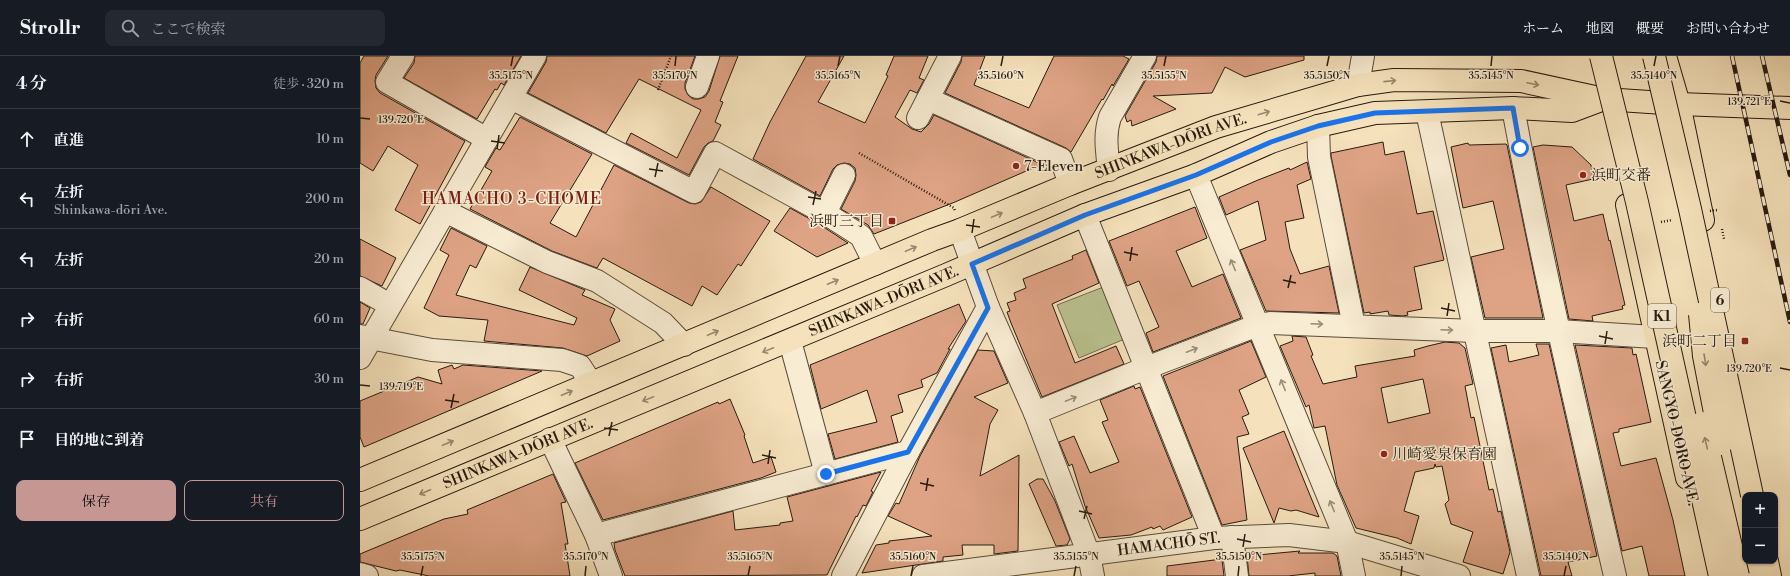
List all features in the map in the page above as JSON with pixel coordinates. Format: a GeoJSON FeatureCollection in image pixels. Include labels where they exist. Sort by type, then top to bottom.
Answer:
{"type":"FeatureCollection","features":[{"type":"Feature","properties":{"kind":"main road","name":"SANGYO-DORO AVE."},"geometry":{"type":"LineString","coordinates":[[1592,56],[1604,99],[1655,337],[1710,576]]}},
{"type":"Feature","properties":{"kind":"main road","name":"K1"},"geometry":{"type":"LineString","coordinates":[[1601,56],[1637,202],[1720,576]]}},
{"type":"Feature","properties":{"kind":"main road"},"geometry":{"type":"LineString","coordinates":[[1654,56],[1693,213],[1751,492]]}},
{"type":"Feature","properties":{"kind":"main road","name":"6"},"geometry":{"type":"LineString","coordinates":[[1665,56],[1678,104],[1761,492]]}},
{"type":"Feature","properties":{"kind":"main road","name":"SHINKAWA-DŌRI AVE."},"geometry":{"type":"LineString","coordinates":[[360,480],[932,240],[960,230],[1070,184],[1216,127],[1358,85],[1394,80],[1521,81],[1604,99],[1678,104],[1790,108]]}},
{"type":"Feature","properties":{"kind":"main road","name":"SHINKAWA-DŌRI AVE."},"geometry":{"type":"LineString","coordinates":[[360,519],[550,439],[790,341],[1085,215],[1196,175],[1271,142],[1318,126],[1375,113],[1513,108],[1572,111],[1604,99]]}},
{"type":"Feature","properties":{"kind":"main road"},"geometry":{"type":"LineString","coordinates":[[1637,202],[1668,285],[1738,576]]}},
{"type":"Feature","properties":{"kind":"main road"},"geometry":{"type":"LineString","coordinates":[[1693,213],[1704,356],[1716,419],[1742,536]]}},
{"type":"Feature","properties":{"kind":"main road"},"geometry":{"type":"LineString","coordinates":[[1749,564],[1751,576]]}},
{"type":"Feature","properties":{"kind":"main road"},"geometry":{"type":"LineString","coordinates":[[1768,564],[1770,576]]}},
{"type":"Feature","properties":{"kind":"main road"},"geometry":{"type":"LineString","coordinates":[[1777,564],[1779,576]]}},
{"type":"Feature","properties":{"kind":"street"},"geometry":{"type":"LineString","coordinates":[[402,56],[387,82],[487,139]]}},
{"type":"Feature","properties":{"kind":"street"},"geometry":{"type":"LineString","coordinates":[[360,358],[366,337],[390,305],[535,56]]}},
{"type":"Feature","properties":{"kind":"street"},"geometry":{"type":"LineString","coordinates":[[697,87],[708,56]]}},
{"type":"Feature","properties":{"kind":"street"},"geometry":{"type":"LineString","coordinates":[[918,118],[950,56]]}},
{"type":"Feature","properties":{"kind":"street"},"geometry":{"type":"LineString","coordinates":[[1109,170],[1106,144],[1107,128],[1110,117],[1144,56]]}},
{"type":"Feature","properties":{"kind":"street"},"geometry":{"type":"LineString","coordinates":[[1358,85],[1363,56]]}},
{"type":"Feature","properties":{"kind":"street"},"geometry":{"type":"LineString","coordinates":[[511,98],[694,192],[715,153],[825,213],[861,236],[867,245],[875,264]]}},
{"type":"Feature","properties":{"kind":"street"},"geometry":{"type":"LineString","coordinates":[[928,99],[1061,159],[1070,184]]}},
{"type":"Feature","properties":{"kind":"street"},"geometry":{"type":"LineString","coordinates":[[1513,108],[1558,331],[1614,576]]}},
{"type":"Feature","properties":{"kind":"street"},"geometry":{"type":"LineString","coordinates":[[1427,112],[1528,576]]}},
{"type":"Feature","properties":{"kind":"street"},"geometry":{"type":"LineString","coordinates":[[1318,126],[1319,157],[1354,326]]}},
{"type":"Feature","properties":{"kind":"street"},"geometry":{"type":"LineString","coordinates":[[825,213],[844,174]]}},
{"type":"Feature","properties":{"kind":"street"},"geometry":{"type":"LineString","coordinates":[[1196,175],[1347,542],[1354,576]]}},
{"type":"Feature","properties":{"kind":"street"},"geometry":{"type":"LineString","coordinates":[[445,211],[547,262],[597,281],[663,323],[684,345]]}},
{"type":"Feature","properties":{"kind":"street"},"geometry":{"type":"LineString","coordinates":[[1085,215],[1146,368],[1223,538],[1237,576]]}},
{"type":"Feature","properties":{"kind":"street"},"geometry":{"type":"LineString","coordinates":[[960,230],[988,308],[1035,414],[1089,555],[1093,576]]}},
{"type":"Feature","properties":{"kind":"street"},"geometry":{"type":"LineString","coordinates":[[360,288],[390,305]]}},
{"type":"Feature","properties":{"kind":"street"},"geometry":{"type":"LineString","coordinates":[[843,576],[908,452],[988,308]]}},
{"type":"Feature","properties":{"kind":"street"},"geometry":{"type":"LineString","coordinates":[[1035,414],[1146,368],[1258,325],[1270,323],[1475,331],[1558,331],[1655,337]]}},
{"type":"Feature","properties":{"kind":"street"},"geometry":{"type":"LineString","coordinates":[[366,337],[432,350],[562,360],[580,366],[591,383]]}},
{"type":"Feature","properties":{"kind":"street"},"geometry":{"type":"LineString","coordinates":[[790,341],[826,474]]}},
{"type":"Feature","properties":{"kind":"street"},"geometry":{"type":"LineString","coordinates":[[550,439],[596,535],[611,576]]}},
{"type":"Feature","properties":{"kind":"street"},"geometry":{"type":"LineString","coordinates":[[596,535],[908,452]]}},
{"type":"Feature","properties":{"kind":"street","name":"HAMACHŌ ST."},"geometry":{"type":"LineString","coordinates":[[923,576],[1223,538],[1289,535],[1347,542],[1459,576]]}},
{"type":"Feature","properties":{"kind":"street"},"geometry":{"type":"LineString","coordinates":[[360,574],[367,576]]}},
{"type":"Feature","properties":{"kind":"path"},"geometry":{"type":"LineString","coordinates":[[658,90],[671,56]]}},
{"type":"Feature","properties":{"kind":"path"},"geometry":{"type":"LineString","coordinates":[[859,153],[954,208]]}},
{"type":"Feature","properties":{"kind":"path"},"geometry":{"type":"LineString","coordinates":[[1656,223],[1693,213],[1717,210]]}},
{"type":"Feature","properties":{"kind":"green space"},"geometry":{"type":"Polygon","coordinates":[[[1106,286],[1127,338],[1079,358],[1057,305],[1106,286]]]}},
{"type":"Feature","properties":{"kind":"building"},"geometry":{"type":"Polygon","coordinates":[[[364,56],[388,56],[376,75],[376,88],[380,93],[465,141],[420,224],[395,210],[418,165],[388,146],[373,171],[360,163],[360,63],[364,56]]]}},
{"type":"Feature","properties":{"kind":"building"},"geometry":{"type":"Polygon","coordinates":[[[415,56],[521,56],[504,85],[501,83],[497,90],[495,89],[477,119],[404,78],[414,63],[415,56]]]}},
{"type":"Feature","properties":{"kind":"building"},"geometry":{"type":"Polygon","coordinates":[[[547,56],[695,56],[685,83],[685,89],[688,95],[693,99],[699,99],[705,97],[709,91],[720,56],[738,56],[720,101],[723,102],[715,122],[721,125],[713,141],[704,147],[689,175],[626,143],[631,133],[677,158],[701,110],[639,79],[606,133],[528,93],[546,62],[547,56]]]}},
{"type":"Feature","properties":{"kind":"building"},"geometry":{"type":"Polygon","coordinates":[[[806,56],[844,56],[818,102],[865,123],[888,76],[886,75],[894,56],[928,56],[919,78],[924,80],[917,93],[910,90],[895,117],[912,129],[921,132],[929,124],[934,115],[1039,163],[1040,165],[955,202],[874,234],[868,225],[841,209],[855,181],[855,168],[850,164],[844,163],[837,165],[833,169],[820,196],[753,159],[770,122],[806,56]]]}},
{"type":"Feature","properties":{"kind":"building"},"geometry":{"type":"Polygon","coordinates":[[[962,56],[985,56],[974,85],[1029,108],[1054,56],[1123,56],[1129,59],[1113,86],[1112,84],[1103,100],[1102,99],[1071,152],[1066,148],[945,93],[961,62],[962,56]]]}},
{"type":"Feature","properties":{"kind":"building"},"geometry":{"type":"Polygon","coordinates":[[[1157,56],[1304,56],[1304,60],[1245,77],[1225,67],[1212,93],[1153,96],[1176,109],[1132,126],[1131,120],[1127,122],[1125,116],[1156,62],[1157,56]]]}},
{"type":"Feature","properties":{"kind":"building"},"geometry":{"type":"Polygon","coordinates":[[[520,117],[592,154],[550,223],[576,237],[614,165],[689,203],[695,204],[701,202],[711,187],[770,221],[741,266],[738,264],[717,295],[702,286],[692,306],[603,258],[597,268],[552,251],[470,209],[492,171],[485,167],[496,148],[500,150],[520,117]]]}},
{"type":"Feature","properties":{"kind":"building"},"geometry":{"type":"Polygon","coordinates":[[[1383,142],[1385,155],[1404,151],[1417,214],[1433,211],[1444,260],[1414,267],[1422,309],[1407,312],[1408,315],[1403,316],[1389,315],[1388,311],[1370,314],[1370,312],[1364,313],[1331,156],[1331,153],[1383,142]]]}},
{"type":"Feature","properties":{"kind":"building"},"geometry":{"type":"Polygon","coordinates":[[[1468,143],[1469,145],[1507,145],[1543,318],[1485,318],[1471,257],[1504,249],[1493,201],[1463,208],[1451,147],[1468,143]]]}},
{"type":"Feature","properties":{"kind":"building"},"geometry":{"type":"Polygon","coordinates":[[[1543,145],[1572,147],[1591,165],[1593,179],[1566,185],[1574,221],[1603,214],[1625,305],[1622,306],[1623,309],[1592,316],[1593,321],[1569,319],[1533,147],[1543,145]]]}},
{"type":"Feature","properties":{"kind":"building"},"geometry":{"type":"Polygon","coordinates":[[[1307,162],[1311,179],[1297,185],[1304,218],[1285,222],[1290,249],[1300,274],[1329,266],[1339,313],[1266,311],[1240,250],[1266,240],[1258,201],[1226,215],[1219,197],[1258,180],[1289,168],[1290,170],[1307,162]]]}},
{"type":"Feature","properties":{"kind":"building"},"geometry":{"type":"Polygon","coordinates":[[[1195,207],[1207,238],[1176,251],[1192,287],[1223,274],[1241,318],[1153,352],[1146,333],[1159,327],[1139,281],[1127,286],[1109,241],[1195,207]]]}},
{"type":"Feature","properties":{"kind":"building"},"geometry":{"type":"Polygon","coordinates":[[[790,208],[819,224],[848,243],[817,257],[774,231],[790,208]]]}},
{"type":"Feature","properties":{"kind":"building"},"geometry":{"type":"Polygon","coordinates":[[[451,228],[487,246],[476,268],[470,265],[456,295],[574,325],[577,318],[519,290],[530,267],[585,290],[582,295],[615,309],[610,320],[620,341],[587,356],[563,348],[484,341],[488,320],[439,316],[424,308],[449,255],[440,250],[451,228]]]}},
{"type":"Feature","properties":{"kind":"building"},"geometry":{"type":"Polygon","coordinates":[[[360,239],[396,258],[382,286],[360,276],[360,239]]]}},
{"type":"Feature","properties":{"kind":"building"},"geometry":{"type":"Polygon","coordinates":[[[1086,250],[1099,283],[1052,304],[1075,363],[1116,346],[1124,364],[1042,397],[1011,323],[1007,312],[1010,311],[1007,303],[1016,300],[1014,293],[1026,288],[1023,279],[1073,259],[1072,256],[1086,250]]]}},
{"type":"Feature","properties":{"kind":"building"},"geometry":{"type":"Polygon","coordinates":[[[360,302],[370,308],[363,324],[360,324],[360,302]]]}},
{"type":"Feature","properties":{"kind":"building"},"geometry":{"type":"Polygon","coordinates":[[[959,304],[966,321],[948,349],[950,349],[937,373],[921,380],[923,387],[898,395],[903,412],[891,416],[898,442],[835,459],[828,434],[877,422],[867,390],[821,409],[810,365],[959,304]]]}},
{"type":"Feature","properties":{"kind":"building"},"geometry":{"type":"Polygon","coordinates":[[[1292,336],[1306,337],[1313,355],[1311,356],[1323,384],[1357,377],[1355,366],[1415,356],[1414,350],[1428,346],[1445,342],[1459,343],[1465,348],[1473,384],[1465,386],[1471,418],[1474,417],[1489,490],[1493,489],[1498,512],[1501,511],[1510,552],[1503,574],[1463,562],[1473,532],[1451,524],[1445,504],[1449,500],[1442,466],[1436,467],[1435,464],[1434,468],[1415,472],[1404,511],[1419,516],[1411,544],[1397,538],[1356,528],[1337,485],[1325,426],[1314,428],[1309,405],[1306,407],[1280,346],[1293,341],[1292,336]],[[1423,379],[1381,388],[1388,423],[1430,413],[1423,379]]]}},
{"type":"Feature","properties":{"kind":"building"},"geometry":{"type":"Polygon","coordinates":[[[1251,341],[1266,377],[1239,390],[1249,414],[1242,417],[1249,434],[1237,437],[1247,520],[1222,525],[1163,376],[1251,341]]]}},
{"type":"Feature","properties":{"kind":"building"},"geometry":{"type":"Polygon","coordinates":[[[1536,344],[1549,344],[1597,556],[1568,562],[1572,576],[1541,576],[1491,348],[1506,345],[1509,362],[1539,355],[1536,344]]]}},
{"type":"Feature","properties":{"kind":"building"},"geometry":{"type":"Polygon","coordinates":[[[1575,345],[1632,348],[1633,355],[1636,354],[1651,422],[1619,429],[1619,432],[1613,433],[1621,466],[1656,458],[1673,520],[1685,576],[1649,576],[1642,546],[1622,551],[1575,345]]]}},
{"type":"Feature","properties":{"kind":"building"},"geometry":{"type":"Polygon","coordinates":[[[978,350],[994,351],[1008,383],[974,397],[998,410],[990,424],[980,476],[1019,455],[1018,551],[994,554],[994,545],[962,545],[963,555],[943,557],[943,561],[862,573],[876,545],[889,543],[889,541],[932,536],[888,516],[896,503],[899,504],[920,456],[978,350]]]}},
{"type":"Feature","properties":{"kind":"building"},"geometry":{"type":"Polygon","coordinates":[[[452,365],[454,369],[463,365],[542,371],[364,447],[360,437],[360,401],[418,377],[442,384],[438,370],[452,365]]]}},
{"type":"Feature","properties":{"kind":"building"},"geometry":{"type":"Polygon","coordinates":[[[1134,386],[1135,389],[1140,387],[1192,517],[1163,530],[1160,526],[1153,529],[1152,527],[1131,535],[1099,538],[1085,506],[1072,464],[1069,466],[1059,442],[1074,436],[1090,473],[1119,462],[1102,422],[1108,420],[1100,400],[1134,386]]]}},
{"type":"Feature","properties":{"kind":"building"},"geometry":{"type":"Polygon","coordinates":[[[730,399],[745,435],[744,436],[753,463],[771,457],[776,472],[761,478],[603,520],[575,463],[718,402],[719,404],[730,399]]]}},
{"type":"Feature","properties":{"kind":"building"},"geometry":{"type":"Polygon","coordinates":[[[1284,431],[1319,517],[1296,510],[1291,511],[1279,508],[1274,523],[1243,448],[1284,431]]]}},
{"type":"Feature","properties":{"kind":"building"},"geometry":{"type":"Polygon","coordinates":[[[881,472],[871,491],[873,492],[866,506],[863,505],[857,517],[856,516],[827,575],[625,576],[615,550],[614,543],[733,511],[735,530],[780,525],[780,523],[793,521],[787,497],[881,472]]]}},
{"type":"Feature","properties":{"kind":"building"},"geometry":{"type":"Polygon","coordinates":[[[553,474],[566,502],[561,503],[568,544],[565,544],[570,576],[429,576],[400,570],[396,571],[360,562],[360,554],[444,519],[468,514],[467,510],[553,474]]]}},
{"type":"Feature","properties":{"kind":"building"},"geometry":{"type":"Polygon","coordinates":[[[1037,479],[1043,479],[1055,501],[1070,539],[1067,545],[1056,546],[1029,484],[1037,479]]]}},
{"type":"Feature","properties":{"kind":"building"},"geometry":{"type":"Polygon","coordinates":[[[1300,551],[1298,553],[1333,553],[1337,556],[1341,576],[1315,576],[1315,573],[1288,576],[1249,576],[1247,556],[1300,551]]]}},
{"type":"Feature","properties":{"kind":"building"},"geometry":{"type":"Polygon","coordinates":[[[1222,559],[1224,576],[1167,576],[1167,566],[1222,559]]]}},
{"type":"Feature","properties":{"kind":"railway"},"geometry":{"type":"LineString","coordinates":[[1732,56],[1790,322]]}},
{"type":"Feature","properties":{"kind":"railway"},"geometry":{"type":"LineString","coordinates":[[1762,56],[1790,175]]}},
{"type":"Feature","properties":{"kind":"place","name":"7-Eleven"},"geometry":{"type":"Point","coordinates":[1016,166]}},
{"type":"Feature","properties":{"kind":"place","name":"浜町交番"},"geometry":{"type":"Point","coordinates":[1583,175]}},
{"type":"Feature","properties":{"kind":"place","name":"浜町三丁目"},"geometry":{"type":"Point","coordinates":[892,221]}},
{"type":"Feature","properties":{"kind":"place","name":"浜町二丁目"},"geometry":{"type":"Point","coordinates":[1745,341]}},
{"type":"Feature","properties":{"kind":"place","name":"川崎愛泉保育園"},"geometry":{"type":"Point","coordinates":[1384,454]}},
{"type":"Feature","properties":{"kind":"district","name":"HAMACHO 3-CHOME"},"geometry":{"type":"Point","coordinates":[512,198]}},
{"type":"Feature","properties":{"kind":"route"},"geometry":{"type":"LineString","coordinates":[[826,474],[908,452],[988,308],[972,264],[1085,215],[1196,175],[1271,142],[1318,126],[1345,119],[1375,113],[1513,108],[1520,148]]}}]}
